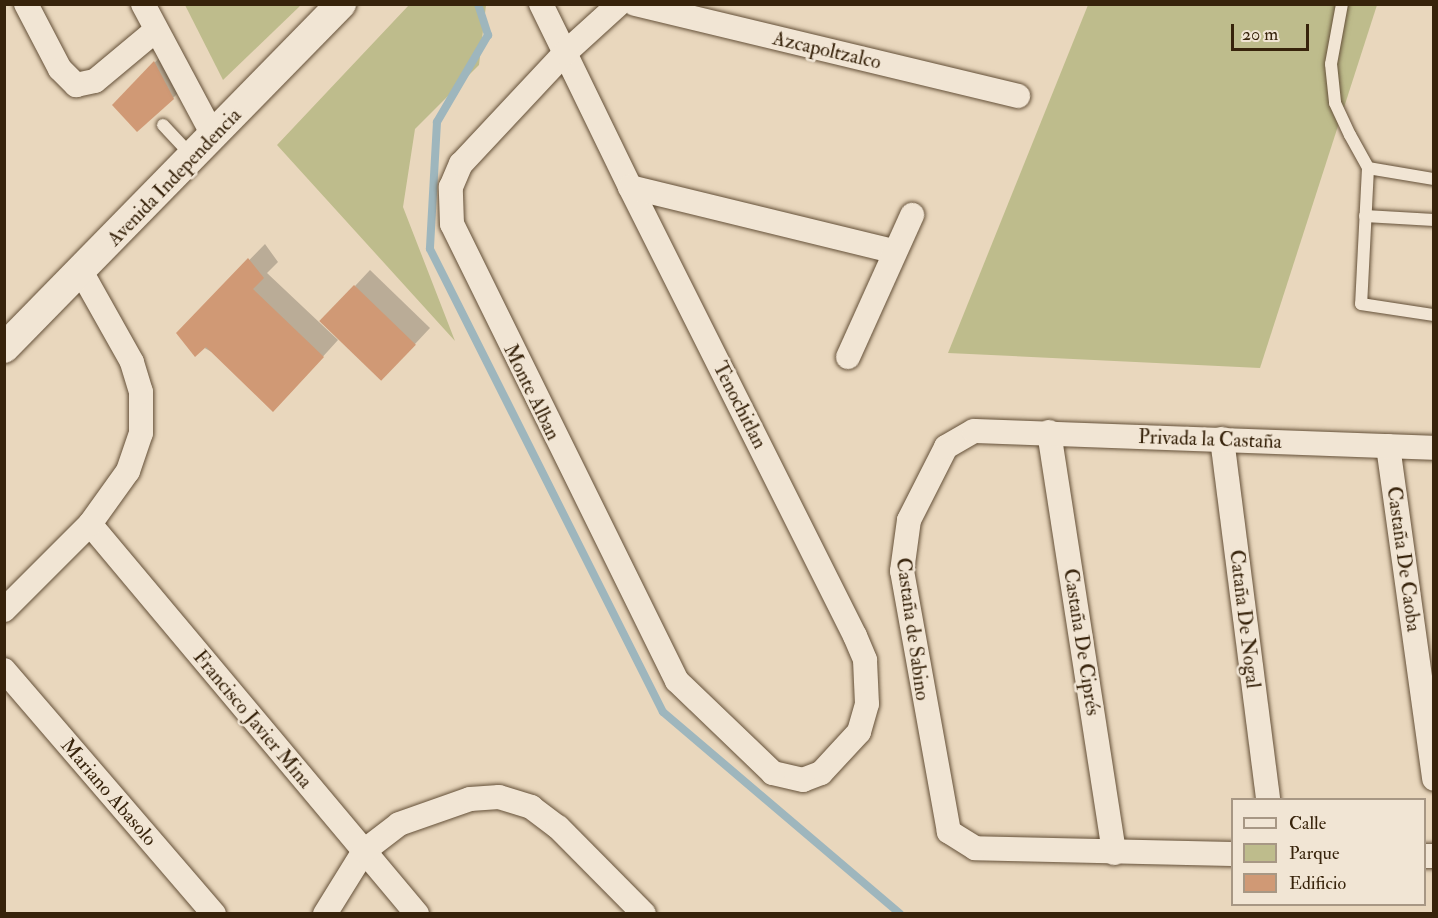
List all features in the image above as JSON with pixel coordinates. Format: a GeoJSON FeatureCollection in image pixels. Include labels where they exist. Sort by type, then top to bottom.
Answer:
{"type":"FeatureCollection","features":[{"type":"Feature","properties":{"kind":"street"},"geometry":{"type":"LineString","coordinates":[[26,4],[60,69],[76,86],[95,81],[155,31]]}},
{"type":"Feature","properties":{"kind":"street"},"geometry":{"type":"LineString","coordinates":[[143,4],[155,31],[213,135]]}},
{"type":"Feature","properties":{"kind":"street","name":"Avenida Independencia"},"geometry":{"type":"LineString","coordinates":[[4,348],[82,273],[341,4]]}},
{"type":"Feature","properties":{"kind":"street","name":"Tenochitlan"},"geometry":{"type":"LineString","coordinates":[[541,4],[865,660],[867,704],[859,732],[821,773],[788,779]]}},
{"type":"Feature","properties":{"kind":"street","name":"Monte Alban"},"geometry":{"type":"LineString","coordinates":[[619,4],[564,53],[461,164],[451,187],[452,224],[677,681],[773,772],[788,779]]}},
{"type":"Feature","properties":{"kind":"street","name":"Azcapoltzalco"},"geometry":{"type":"LineString","coordinates":[[635,4],[1018,96]]}},
{"type":"Feature","properties":{"kind":"street"},"geometry":{"type":"LineString","coordinates":[[630,187],[893,251]]}},
{"type":"Feature","properties":{"kind":"street"},"geometry":{"type":"LineString","coordinates":[[848,357],[893,251],[912,215]]}},
{"type":"Feature","properties":{"kind":"street"},"geometry":{"type":"LineString","coordinates":[[4,610],[90,524],[128,471],[141,433],[141,392],[132,362],[82,273]]}},
{"type":"Feature","properties":{"kind":"street","name":"Privada la Castaña"},"geometry":{"type":"LineString","coordinates":[[986,430],[1434,448]]}},
{"type":"Feature","properties":{"kind":"street","name":"Castaña de Sabino"},"geometry":{"type":"LineString","coordinates":[[986,430],[962,434],[946,447],[909,520],[901,556],[943,820],[949,832],[975,848],[1114,853]]}},
{"type":"Feature","properties":{"kind":"street","name":"Castaña De Ciprés"},"geometry":{"type":"LineString","coordinates":[[1049,432],[1114,853]]}},
{"type":"Feature","properties":{"kind":"street","name":"Cataña De Nogal"},"geometry":{"type":"LineString","coordinates":[[1222,439],[1269,798]]}},
{"type":"Feature","properties":{"kind":"street","name":"Castaña De Caoba"},"geometry":{"type":"LineString","coordinates":[[1388,446],[1434,779]]}},
{"type":"Feature","properties":{"kind":"street","name":"Francisco Javier Mina"},"geometry":{"type":"LineString","coordinates":[[90,524],[417,914]]}},
{"type":"Feature","properties":{"kind":"street","name":"Mariano Abasolo"},"geometry":{"type":"LineString","coordinates":[[4,670],[214,914]]}},
{"type":"Feature","properties":{"kind":"street"},"geometry":{"type":"LineString","coordinates":[[325,914],[364,851],[399,824],[435,808],[499,797],[531,807],[558,827],[644,914]]}},
{"type":"Feature","properties":{"kind":"street"},"geometry":{"type":"LineString","coordinates":[[1114,853],[1231,854]]}},
{"type":"Feature","properties":{"kind":"lane"},"geometry":{"type":"LineString","coordinates":[[1342,4],[1331,64],[1335,103],[1368,168],[1361,304],[1434,315]]}},
{"type":"Feature","properties":{"kind":"lane"},"geometry":{"type":"LineString","coordinates":[[163,125],[193,157]]}},
{"type":"Feature","properties":{"kind":"lane"},"geometry":{"type":"LineString","coordinates":[[1368,168],[1434,178]]}},
{"type":"Feature","properties":{"kind":"lane"},"geometry":{"type":"LineString","coordinates":[[1365,216],[1434,220]]}},
{"type":"Feature","properties":{"kind":"green space"},"geometry":{"type":"Polygon","coordinates":[[[185,5],[301,5],[223,80],[185,5]]]}},
{"type":"Feature","properties":{"kind":"green space"},"geometry":{"type":"Polygon","coordinates":[[[409,5],[486,5],[479,65],[415,129],[403,207],[455,341],[277,145],[409,5]]]}},
{"type":"Feature","properties":{"kind":"green space"},"geometry":{"type":"Polygon","coordinates":[[[1088,5],[1377,5],[1260,368],[948,353],[1088,5]]]}},
{"type":"Feature","properties":{"kind":"building"},"geometry":{"type":"Polygon","coordinates":[[[154,61],[174,99],[137,132],[112,105],[154,61]]]}},
{"type":"Feature","properties":{"kind":"building"},"geometry":{"type":"Polygon","coordinates":[[[248,258],[264,278],[253,289],[324,357],[273,412],[206,347],[195,357],[176,333],[248,258]]]}},
{"type":"Feature","properties":{"kind":"building"},"geometry":{"type":"Polygon","coordinates":[[[354,285],[416,345],[381,381],[319,321],[354,285]]]}},
{"type":"Feature","properties":{"kind":"waterway"},"geometry":{"type":"LineString","coordinates":[[478,4],[488,35],[437,122],[430,249],[663,712],[900,914]]}}]}
